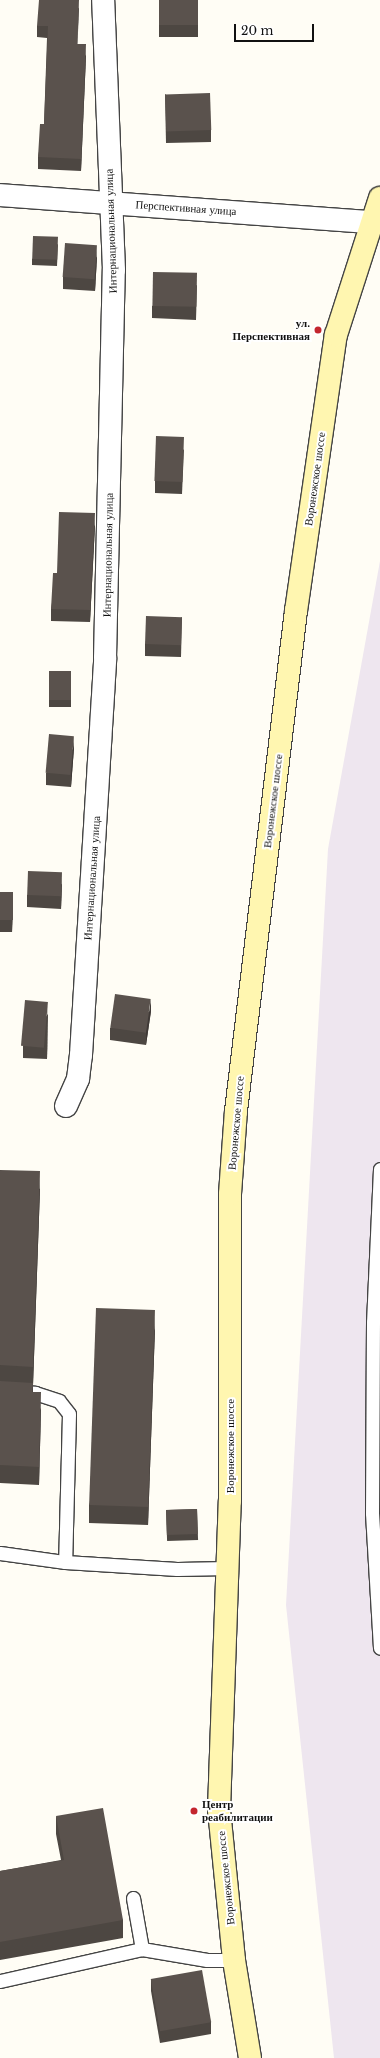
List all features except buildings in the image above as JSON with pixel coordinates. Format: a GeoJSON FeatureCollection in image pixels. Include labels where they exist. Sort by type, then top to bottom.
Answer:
{"type":"FeatureCollection","features":[{"type":"Feature","properties":{"kind":"main road","name":"Воронежское шоссе"},"geometry":{"type":"LineString","coordinates":[[250,2058],[234,1960],[218,1810],[228,1568],[230,1194],[236,1111],[296,611],[335,342],[371,222],[380,198]]}},
{"type":"Feature","properties":{"kind":"street","name":"Интернациональная улица"},"geometry":{"type":"LineString","coordinates":[[66,1106],[78,1079],[81,1055],[105,658],[114,278],[103,0]]}},
{"type":"Feature","properties":{"kind":"street","name":"Перспективная улица"},"geometry":{"type":"LineString","coordinates":[[0,195],[371,222]]}},
{"type":"Feature","properties":{"kind":"lane"},"geometry":{"type":"LineString","coordinates":[[380,1169],[377,1322],[377,1576],[380,1648]]}},
{"type":"Feature","properties":{"kind":"lane"},"geometry":{"type":"LineString","coordinates":[[0,1391],[35,1393],[59,1401],[69,1414],[66,1562]]}},
{"type":"Feature","properties":{"kind":"lane"},"geometry":{"type":"LineString","coordinates":[[0,1553],[66,1562],[177,1569],[228,1568]]}},
{"type":"Feature","properties":{"kind":"lane"},"geometry":{"type":"LineString","coordinates":[[133,1898],[142,1949]]}},
{"type":"Feature","properties":{"kind":"lane"},"geometry":{"type":"LineString","coordinates":[[0,1981],[142,1949],[207,1960],[234,1960]]}},
{"type":"Feature","properties":{"kind":"shaded area"},"geometry":{"type":"Polygon","coordinates":[[[380,561],[380,2058],[334,2058],[286,1605],[328,849],[380,561]]]}},
{"type":"Feature","properties":{"kind":"place","name":"ул. Перспективная"},"geometry":{"type":"Point","coordinates":[318,330]}},
{"type":"Feature","properties":{"kind":"place","name":"Центр реабилитации"},"geometry":{"type":"Point","coordinates":[194,1811]}}]}
